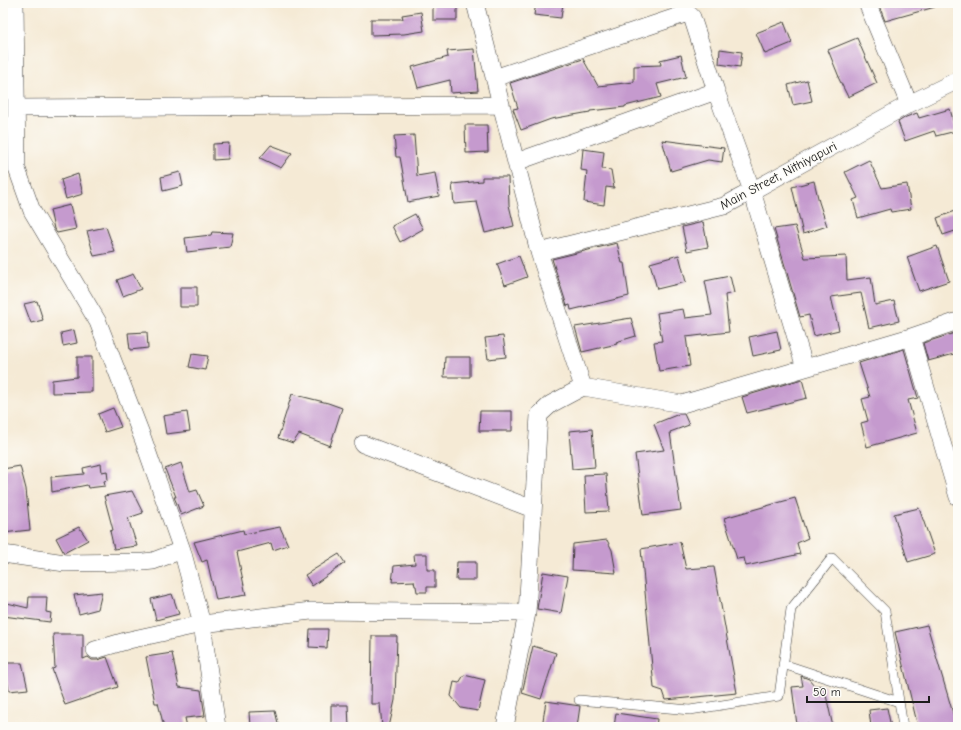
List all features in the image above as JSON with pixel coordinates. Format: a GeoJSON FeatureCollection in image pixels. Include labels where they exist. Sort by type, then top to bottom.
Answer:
{"type":"FeatureCollection","features":[{"type":"Feature","properties":{"kind":"street"},"geometry":{"type":"LineString","coordinates":[[14,3],[16,108],[10,168],[32,211],[98,322],[143,439],[182,550],[202,624],[217,727]]}},
{"type":"Feature","properties":{"kind":"street"},"geometry":{"type":"LineString","coordinates":[[475,3],[539,252],[583,387]]}},
{"type":"Feature","properties":{"kind":"street"},"geometry":{"type":"LineString","coordinates":[[867,3],[908,104]]}},
{"type":"Feature","properties":{"kind":"street"},"geometry":{"type":"LineString","coordinates":[[494,78],[684,14],[689,14],[692,17],[716,91],[752,191],[805,368]]}},
{"type":"Feature","properties":{"kind":"street","name":"Main Street, Nithiyapuri"},"geometry":{"type":"LineString","coordinates":[[539,252],[724,206],[908,104],[958,80]]}},
{"type":"Feature","properties":{"kind":"street"},"geometry":{"type":"LineString","coordinates":[[516,162],[716,91]]}},
{"type":"Feature","properties":{"kind":"street"},"geometry":{"type":"LineString","coordinates":[[16,108],[501,105]]}},
{"type":"Feature","properties":{"kind":"street"},"geometry":{"type":"LineString","coordinates":[[505,727],[527,613],[539,415],[551,404],[583,387],[682,404],[911,337],[958,321]]}},
{"type":"Feature","properties":{"kind":"street"},"geometry":{"type":"LineString","coordinates":[[911,337],[958,497]]}},
{"type":"Feature","properties":{"kind":"street"},"geometry":{"type":"LineString","coordinates":[[363,444],[533,509]]}},
{"type":"Feature","properties":{"kind":"street"},"geometry":{"type":"LineString","coordinates":[[3,554],[65,563],[143,562],[153,561],[182,550]]}},
{"type":"Feature","properties":{"kind":"street"},"geometry":{"type":"LineString","coordinates":[[95,650],[129,640],[202,624],[311,611],[527,613]]}},
{"type":"Feature","properties":{"kind":"lane"},"geometry":{"type":"LineString","coordinates":[[579,700],[690,710],[779,696],[791,609],[832,558],[885,611],[903,727]]}},
{"type":"Feature","properties":{"kind":"lane"},"geometry":{"type":"LineString","coordinates":[[783,664],[899,702]]}},
{"type":"Feature","properties":{"kind":"building"},"geometry":{"type":"Polygon","coordinates":[[[433,3],[457,3],[457,20],[433,20],[433,3]]]}},
{"type":"Feature","properties":{"kind":"building"},"geometry":{"type":"Polygon","coordinates":[[[536,3],[563,3],[561,18],[534,15],[536,3]]]}},
{"type":"Feature","properties":{"kind":"building"},"geometry":{"type":"Polygon","coordinates":[[[878,3],[935,3],[935,7],[885,21],[878,3]]]}},
{"type":"Feature","properties":{"kind":"building"},"geometry":{"type":"Polygon","coordinates":[[[421,12],[424,31],[404,34],[371,35],[371,19],[403,19],[402,15],[421,12]]]}},
{"type":"Feature","properties":{"kind":"building"},"geometry":{"type":"Polygon","coordinates":[[[784,22],[792,43],[765,54],[756,33],[784,22]]]}},
{"type":"Feature","properties":{"kind":"building"},"geometry":{"type":"Polygon","coordinates":[[[857,38],[877,83],[848,97],[838,77],[828,50],[857,38]]]}},
{"type":"Feature","properties":{"kind":"building"},"geometry":{"type":"Polygon","coordinates":[[[474,49],[478,91],[451,93],[450,80],[418,88],[412,67],[448,57],[447,51],[474,49]]]}},
{"type":"Feature","properties":{"kind":"building"},"geometry":{"type":"Polygon","coordinates":[[[720,49],[742,52],[740,67],[719,64],[720,49]]]}},
{"type":"Feature","properties":{"kind":"building"},"geometry":{"type":"Polygon","coordinates":[[[681,55],[686,77],[657,84],[661,97],[625,107],[590,111],[551,119],[521,130],[513,109],[518,108],[510,83],[583,59],[598,86],[634,82],[634,66],[661,65],[660,60],[681,55]]]}},
{"type":"Feature","properties":{"kind":"building"},"geometry":{"type":"Polygon","coordinates":[[[807,80],[812,101],[793,105],[788,85],[807,80]]]}},
{"type":"Feature","properties":{"kind":"building"},"geometry":{"type":"Polygon","coordinates":[[[950,109],[956,131],[936,136],[934,131],[905,141],[898,122],[917,113],[919,118],[950,109]]]}},
{"type":"Feature","properties":{"kind":"building"},"geometry":{"type":"Polygon","coordinates":[[[465,125],[487,125],[488,152],[466,153],[465,125]]]}},
{"type":"Feature","properties":{"kind":"building"},"geometry":{"type":"Polygon","coordinates":[[[414,135],[417,176],[435,173],[439,196],[408,202],[400,157],[396,157],[394,136],[414,135]]]}},
{"type":"Feature","properties":{"kind":"building"},"geometry":{"type":"Polygon","coordinates":[[[662,140],[724,148],[722,162],[708,160],[671,171],[662,140]]]}},
{"type":"Feature","properties":{"kind":"building"},"geometry":{"type":"Polygon","coordinates":[[[229,143],[228,159],[213,160],[213,144],[229,143]]]}},
{"type":"Feature","properties":{"kind":"building"},"geometry":{"type":"Polygon","coordinates":[[[271,145],[292,153],[281,168],[260,158],[271,145]]]}},
{"type":"Feature","properties":{"kind":"building"},"geometry":{"type":"Polygon","coordinates":[[[583,149],[604,152],[602,169],[611,170],[614,188],[606,187],[604,205],[584,202],[587,171],[581,170],[583,149]]]}},
{"type":"Feature","properties":{"kind":"building"},"geometry":{"type":"Polygon","coordinates":[[[869,160],[882,188],[907,184],[911,209],[891,212],[890,209],[858,218],[853,200],[858,198],[845,172],[869,160]]]}},
{"type":"Feature","properties":{"kind":"building"},"geometry":{"type":"Polygon","coordinates":[[[180,172],[183,186],[163,191],[161,177],[180,172]]]}},
{"type":"Feature","properties":{"kind":"building"},"geometry":{"type":"Polygon","coordinates":[[[78,174],[83,194],[66,199],[61,180],[78,174]]]}},
{"type":"Feature","properties":{"kind":"building"},"geometry":{"type":"Polygon","coordinates":[[[482,177],[508,177],[509,205],[514,226],[485,233],[477,202],[454,204],[452,184],[482,181],[482,177]]]}},
{"type":"Feature","properties":{"kind":"building"},"geometry":{"type":"Polygon","coordinates":[[[814,181],[827,226],[803,234],[792,187],[814,181]]]}},
{"type":"Feature","properties":{"kind":"building"},"geometry":{"type":"Polygon","coordinates":[[[70,205],[76,229],[57,233],[54,229],[50,210],[70,205]]]}},
{"type":"Feature","properties":{"kind":"building"},"geometry":{"type":"Polygon","coordinates":[[[958,210],[958,230],[943,235],[937,218],[958,210]]]}},
{"type":"Feature","properties":{"kind":"building"},"geometry":{"type":"Polygon","coordinates":[[[415,214],[423,229],[400,242],[392,226],[415,214]]]}},
{"type":"Feature","properties":{"kind":"building"},"geometry":{"type":"Polygon","coordinates":[[[703,222],[708,247],[687,251],[682,227],[703,222]]]}},
{"type":"Feature","properties":{"kind":"building"},"geometry":{"type":"Polygon","coordinates":[[[795,226],[805,258],[846,256],[847,280],[871,277],[875,305],[894,301],[899,321],[869,328],[861,293],[831,297],[839,330],[814,336],[809,315],[800,317],[774,229],[795,226]]]}},
{"type":"Feature","properties":{"kind":"building"},"geometry":{"type":"Polygon","coordinates":[[[106,227],[115,252],[94,256],[87,231],[106,227]]]}},
{"type":"Feature","properties":{"kind":"building"},"geometry":{"type":"Polygon","coordinates":[[[212,232],[233,233],[230,247],[187,252],[185,238],[211,235],[212,232]]]}},
{"type":"Feature","properties":{"kind":"building"},"geometry":{"type":"Polygon","coordinates":[[[617,243],[622,263],[624,263],[629,296],[571,310],[570,305],[567,306],[552,259],[617,243]]]}},
{"type":"Feature","properties":{"kind":"building"},"geometry":{"type":"Polygon","coordinates":[[[937,246],[949,281],[919,291],[907,257],[937,246]]]}},
{"type":"Feature","properties":{"kind":"building"},"geometry":{"type":"Polygon","coordinates":[[[679,255],[686,282],[657,289],[650,263],[679,255]]]}},
{"type":"Feature","properties":{"kind":"building"},"geometry":{"type":"Polygon","coordinates":[[[519,256],[527,277],[505,285],[497,264],[519,256]]]}},
{"type":"Feature","properties":{"kind":"building"},"geometry":{"type":"Polygon","coordinates":[[[133,274],[141,289],[123,296],[117,280],[133,274]]]}},
{"type":"Feature","properties":{"kind":"building"},"geometry":{"type":"Polygon","coordinates":[[[730,276],[734,293],[725,295],[729,332],[686,337],[690,366],[659,371],[654,342],[662,341],[657,313],[683,309],[685,318],[712,315],[705,281],[730,276]]]}},
{"type":"Feature","properties":{"kind":"building"},"geometry":{"type":"Polygon","coordinates":[[[180,287],[197,287],[197,307],[180,307],[180,287]]]}},
{"type":"Feature","properties":{"kind":"building"},"geometry":{"type":"Polygon","coordinates":[[[37,301],[43,320],[31,323],[24,304],[37,301]]]}},
{"type":"Feature","properties":{"kind":"building"},"geometry":{"type":"Polygon","coordinates":[[[631,318],[636,336],[616,342],[617,344],[582,352],[575,327],[631,318]]]}},
{"type":"Feature","properties":{"kind":"building"},"geometry":{"type":"Polygon","coordinates":[[[74,330],[77,343],[63,346],[61,333],[74,330]]]}},
{"type":"Feature","properties":{"kind":"building"},"geometry":{"type":"Polygon","coordinates":[[[777,331],[781,350],[753,356],[749,337],[777,331]]]}},
{"type":"Feature","properties":{"kind":"building"},"geometry":{"type":"Polygon","coordinates":[[[147,332],[148,348],[130,350],[128,333],[147,332]]]}},
{"type":"Feature","properties":{"kind":"building"},"geometry":{"type":"Polygon","coordinates":[[[958,332],[958,353],[928,361],[923,343],[958,332]]]}},
{"type":"Feature","properties":{"kind":"building"},"geometry":{"type":"Polygon","coordinates":[[[503,336],[506,357],[488,359],[485,338],[503,336]]]}},
{"type":"Feature","properties":{"kind":"building"},"geometry":{"type":"Polygon","coordinates":[[[904,349],[918,398],[908,400],[917,433],[867,447],[861,423],[868,421],[862,399],[870,397],[859,363],[904,349]]]}},
{"type":"Feature","properties":{"kind":"building"},"geometry":{"type":"Polygon","coordinates":[[[192,354],[208,356],[205,370],[189,367],[192,354]]]}},
{"type":"Feature","properties":{"kind":"building"},"geometry":{"type":"Polygon","coordinates":[[[77,357],[92,357],[92,392],[52,393],[52,380],[77,377],[77,357]]]}},
{"type":"Feature","properties":{"kind":"building"},"geometry":{"type":"Polygon","coordinates":[[[445,357],[470,357],[470,377],[444,377],[445,357]]]}},
{"type":"Feature","properties":{"kind":"building"},"geometry":{"type":"Polygon","coordinates":[[[802,379],[807,398],[747,413],[742,397],[802,379]]]}},
{"type":"Feature","properties":{"kind":"building"},"geometry":{"type":"Polygon","coordinates":[[[292,394],[342,408],[330,446],[299,434],[293,443],[278,438],[292,394]]]}},
{"type":"Feature","properties":{"kind":"building"},"geometry":{"type":"Polygon","coordinates":[[[113,408],[121,427],[105,432],[98,414],[113,408]]]}},
{"type":"Feature","properties":{"kind":"building"},"geometry":{"type":"Polygon","coordinates":[[[480,411],[512,411],[512,431],[479,431],[480,411]]]}},
{"type":"Feature","properties":{"kind":"building"},"geometry":{"type":"Polygon","coordinates":[[[187,412],[190,431],[166,434],[163,416],[187,412]]]}},
{"type":"Feature","properties":{"kind":"building"},"geometry":{"type":"Polygon","coordinates":[[[679,414],[684,414],[689,425],[670,432],[681,510],[643,515],[635,454],[664,450],[654,424],[679,414]]]}},
{"type":"Feature","properties":{"kind":"building"},"geometry":{"type":"Polygon","coordinates":[[[592,429],[595,467],[572,469],[569,431],[592,429]]]}},
{"type":"Feature","properties":{"kind":"building"},"geometry":{"type":"Polygon","coordinates":[[[181,463],[190,492],[197,490],[204,506],[181,515],[165,469],[181,463]]]}},
{"type":"Feature","properties":{"kind":"building"},"geometry":{"type":"Polygon","coordinates":[[[101,464],[102,472],[107,471],[108,480],[104,481],[105,486],[88,488],[87,485],[52,492],[51,477],[84,474],[83,468],[101,464]]]}},
{"type":"Feature","properties":{"kind":"building"},"geometry":{"type":"Polygon","coordinates":[[[20,466],[26,489],[30,530],[3,533],[3,469],[20,466]]]}},
{"type":"Feature","properties":{"kind":"building"},"geometry":{"type":"Polygon","coordinates":[[[606,474],[609,511],[586,512],[584,475],[606,474]]]}},
{"type":"Feature","properties":{"kind":"building"},"geometry":{"type":"Polygon","coordinates":[[[132,491],[143,513],[128,518],[137,546],[114,549],[110,531],[113,530],[104,496],[132,491]]]}},
{"type":"Feature","properties":{"kind":"building"},"geometry":{"type":"Polygon","coordinates":[[[795,498],[808,538],[797,543],[800,554],[746,566],[744,558],[737,559],[724,518],[795,498]]]}},
{"type":"Feature","properties":{"kind":"building"},"geometry":{"type":"Polygon","coordinates":[[[919,508],[935,554],[908,562],[894,514],[919,508]]]}},
{"type":"Feature","properties":{"kind":"building"},"geometry":{"type":"Polygon","coordinates":[[[79,527],[88,540],[64,553],[56,538],[79,527]]]}},
{"type":"Feature","properties":{"kind":"building"},"geometry":{"type":"Polygon","coordinates":[[[280,527],[288,545],[273,550],[271,543],[237,552],[246,595],[216,600],[207,560],[202,562],[194,542],[243,530],[244,534],[280,527]]]}},
{"type":"Feature","properties":{"kind":"building"},"geometry":{"type":"Polygon","coordinates":[[[607,540],[612,550],[616,573],[572,570],[573,544],[607,540]]]}},
{"type":"Feature","properties":{"kind":"building"},"geometry":{"type":"Polygon","coordinates":[[[680,542],[686,569],[714,567],[737,693],[666,700],[663,691],[654,688],[641,549],[680,542]]]}},
{"type":"Feature","properties":{"kind":"building"},"geometry":{"type":"Polygon","coordinates":[[[339,554],[345,563],[312,586],[305,575],[339,554]]]}},
{"type":"Feature","properties":{"kind":"building"},"geometry":{"type":"Polygon","coordinates":[[[414,554],[427,554],[427,570],[435,570],[435,587],[427,587],[427,592],[417,592],[414,581],[392,582],[394,566],[415,564],[414,554]]]}},
{"type":"Feature","properties":{"kind":"building"},"geometry":{"type":"Polygon","coordinates":[[[457,562],[476,562],[476,580],[456,580],[457,562]]]}},
{"type":"Feature","properties":{"kind":"building"},"geometry":{"type":"Polygon","coordinates":[[[543,572],[568,576],[561,613],[537,609],[543,572]]]}},
{"type":"Feature","properties":{"kind":"building"},"geometry":{"type":"Polygon","coordinates":[[[102,592],[98,609],[79,614],[74,595],[102,592]]]}},
{"type":"Feature","properties":{"kind":"building"},"geometry":{"type":"Polygon","coordinates":[[[172,594],[179,614],[156,620],[151,599],[172,594]]]}},
{"type":"Feature","properties":{"kind":"building"},"geometry":{"type":"Polygon","coordinates":[[[29,597],[47,597],[46,612],[51,613],[50,622],[3,616],[3,602],[28,608],[29,597]]]}},
{"type":"Feature","properties":{"kind":"building"},"geometry":{"type":"Polygon","coordinates":[[[927,625],[957,727],[918,727],[895,632],[927,625]]]}},
{"type":"Feature","properties":{"kind":"building"},"geometry":{"type":"Polygon","coordinates":[[[310,629],[328,629],[327,648],[309,647],[310,629]]]}},
{"type":"Feature","properties":{"kind":"building"},"geometry":{"type":"Polygon","coordinates":[[[53,634],[83,634],[83,659],[88,657],[92,660],[97,660],[107,657],[118,687],[65,705],[52,669],[55,668],[53,634]]]}},
{"type":"Feature","properties":{"kind":"building"},"geometry":{"type":"Polygon","coordinates":[[[372,636],[397,636],[395,700],[389,727],[382,727],[380,704],[371,704],[372,636]]]}},
{"type":"Feature","properties":{"kind":"building"},"geometry":{"type":"Polygon","coordinates":[[[533,646],[556,653],[541,699],[522,693],[533,646]]]}},
{"type":"Feature","properties":{"kind":"building"},"geometry":{"type":"Polygon","coordinates":[[[172,653],[179,687],[201,690],[205,716],[185,718],[187,727],[164,727],[158,703],[155,703],[146,657],[172,653]]]}},
{"type":"Feature","properties":{"kind":"building"},"geometry":{"type":"Polygon","coordinates":[[[4,663],[22,663],[28,689],[9,691],[4,663]]]}},
{"type":"Feature","properties":{"kind":"building"},"geometry":{"type":"Polygon","coordinates":[[[464,675],[485,680],[478,711],[461,708],[451,696],[454,682],[459,683],[464,675]]]}},
{"type":"Feature","properties":{"kind":"building"},"geometry":{"type":"Polygon","coordinates":[[[801,676],[809,679],[814,685],[824,686],[833,727],[808,727],[808,724],[797,725],[792,687],[803,686],[801,676]]]}},
{"type":"Feature","properties":{"kind":"building"},"geometry":{"type":"Polygon","coordinates":[[[546,701],[580,706],[577,727],[542,727],[546,701]]]}},
{"type":"Feature","properties":{"kind":"building"},"geometry":{"type":"Polygon","coordinates":[[[331,705],[348,705],[349,727],[331,727],[331,705]]]}},
{"type":"Feature","properties":{"kind":"building"},"geometry":{"type":"Polygon","coordinates":[[[887,708],[891,727],[871,727],[869,710],[887,708]]]}},
{"type":"Feature","properties":{"kind":"building"},"geometry":{"type":"Polygon","coordinates":[[[275,711],[279,727],[250,727],[249,712],[275,711]]]}},
{"type":"Feature","properties":{"kind":"building"},"geometry":{"type":"Polygon","coordinates":[[[616,713],[657,719],[656,727],[614,727],[616,713]]]}}]}
